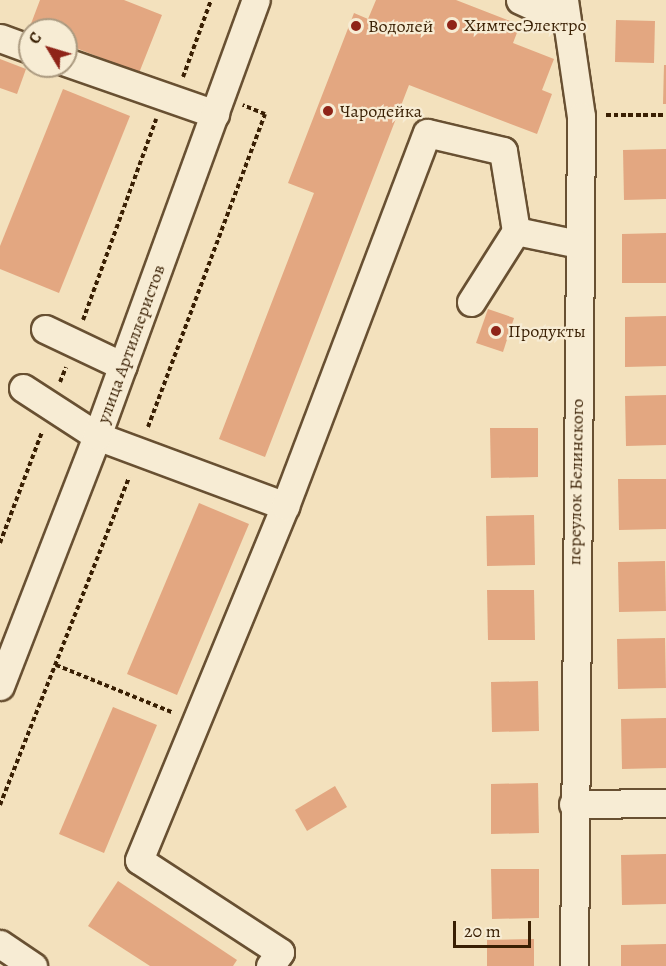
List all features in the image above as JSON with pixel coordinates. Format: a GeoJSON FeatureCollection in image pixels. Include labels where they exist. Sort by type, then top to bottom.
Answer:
{"type":"FeatureCollection","features":[{"type":"Feature","properties":{"kind":"street","name":"улица Артиллеристов"},"geometry":{"type":"LineString","coordinates":[[0,686],[98,436],[256,0]]}},
{"type":"Feature","properties":{"kind":"street"},"geometry":{"type":"LineString","coordinates":[[520,0],[565,10]]}},
{"type":"Feature","properties":{"kind":"street","name":"переулок Белинского"},"geometry":{"type":"LineString","coordinates":[[565,10],[581,116],[573,804],[574,966]]}},
{"type":"Feature","properties":{"kind":"street"},"geometry":{"type":"LineString","coordinates":[[0,38],[18,45]]}},
{"type":"Feature","properties":{"kind":"street"},"geometry":{"type":"LineString","coordinates":[[78,66],[215,114]]}},
{"type":"Feature","properties":{"kind":"street"},"geometry":{"type":"LineString","coordinates":[[270,966],[280,952],[139,860],[285,506],[427,133],[503,151],[516,231],[471,302]]}},
{"type":"Feature","properties":{"kind":"street"},"geometry":{"type":"LineString","coordinates":[[516,231],[578,244]]}},
{"type":"Feature","properties":{"kind":"street"},"geometry":{"type":"LineString","coordinates":[[45,329],[123,366]]}},
{"type":"Feature","properties":{"kind":"street"},"geometry":{"type":"LineString","coordinates":[[23,388],[98,436],[285,506]]}},
{"type":"Feature","properties":{"kind":"street"},"geometry":{"type":"LineString","coordinates":[[573,804],[666,803]]}},
{"type":"Feature","properties":{"kind":"street"},"geometry":{"type":"LineString","coordinates":[[0,944],[33,966]]}},
{"type":"Feature","properties":{"kind":"path"},"geometry":{"type":"LineString","coordinates":[[0,543],[75,344],[153,123],[181,82],[211,0]]}},
{"type":"Feature","properties":{"kind":"path"},"geometry":{"type":"LineString","coordinates":[[581,116],[666,115]]}},
{"type":"Feature","properties":{"kind":"path"},"geometry":{"type":"LineString","coordinates":[[56,665],[196,721]]}},
{"type":"Feature","properties":{"kind":"building"},"geometry":{"type":"Polygon","coordinates":[[[40,0],[124,0],[162,15],[139,73],[78,49],[78,18],[33,18],[40,0]]]}},
{"type":"Feature","properties":{"kind":"building"},"geometry":{"type":"Polygon","coordinates":[[[376,0],[456,0],[520,25],[513,43],[554,59],[542,90],[552,94],[537,134],[409,85],[265,457],[219,439],[314,193],[288,183],[354,13],[368,19],[376,0]]]}},
{"type":"Feature","properties":{"kind":"building"},"geometry":{"type":"Polygon","coordinates":[[[616,20],[655,21],[654,63],[615,62],[616,20]]]}},
{"type":"Feature","properties":{"kind":"building"},"geometry":{"type":"Polygon","coordinates":[[[0,59],[18,66],[18,78],[23,78],[17,94],[0,88],[0,59]]]}},
{"type":"Feature","properties":{"kind":"building"},"geometry":{"type":"Polygon","coordinates":[[[664,65],[666,65],[666,104],[663,104],[664,65]]]}},
{"type":"Feature","properties":{"kind":"building"},"geometry":{"type":"Polygon","coordinates":[[[63,89],[130,116],[59,293],[0,269],[0,246],[63,89]]]}},
{"type":"Feature","properties":{"kind":"building"},"geometry":{"type":"Polygon","coordinates":[[[666,149],[666,199],[624,200],[623,150],[666,149]]]}},
{"type":"Feature","properties":{"kind":"building"},"geometry":{"type":"Polygon","coordinates":[[[666,233],[666,283],[622,283],[622,234],[666,233]]]}},
{"type":"Feature","properties":{"kind":"building"},"geometry":{"type":"Polygon","coordinates":[[[488,309],[514,318],[503,352],[476,343],[488,309]]]}},
{"type":"Feature","properties":{"kind":"building"},"geometry":{"type":"Polygon","coordinates":[[[666,316],[666,366],[625,367],[625,317],[666,316]]]}},
{"type":"Feature","properties":{"kind":"building"},"geometry":{"type":"Polygon","coordinates":[[[666,395],[666,445],[626,446],[625,396],[666,395]]]}},
{"type":"Feature","properties":{"kind":"building"},"geometry":{"type":"Polygon","coordinates":[[[490,428],[538,428],[538,477],[491,478],[490,428]]]}},
{"type":"Feature","properties":{"kind":"building"},"geometry":{"type":"Polygon","coordinates":[[[618,479],[666,479],[666,529],[619,530],[618,479]]]}},
{"type":"Feature","properties":{"kind":"building"},"geometry":{"type":"Polygon","coordinates":[[[199,503],[249,524],[177,695],[127,674],[199,503]]]}},
{"type":"Feature","properties":{"kind":"building"},"geometry":{"type":"Polygon","coordinates":[[[534,515],[535,565],[487,566],[486,516],[534,515]]]}},
{"type":"Feature","properties":{"kind":"building"},"geometry":{"type":"Polygon","coordinates":[[[665,561],[666,611],[619,612],[618,562],[665,561]]]}},
{"type":"Feature","properties":{"kind":"building"},"geometry":{"type":"Polygon","coordinates":[[[487,590],[534,590],[535,640],[488,640],[487,590]]]}},
{"type":"Feature","properties":{"kind":"building"},"geometry":{"type":"Polygon","coordinates":[[[665,638],[666,688],[618,689],[617,639],[665,638]]]}},
{"type":"Feature","properties":{"kind":"building"},"geometry":{"type":"Polygon","coordinates":[[[538,681],[539,731],[492,732],[491,682],[538,681]]]}},
{"type":"Feature","properties":{"kind":"building"},"geometry":{"type":"Polygon","coordinates":[[[113,707],[157,725],[104,853],[59,834],[113,707]]]}},
{"type":"Feature","properties":{"kind":"building"},"geometry":{"type":"Polygon","coordinates":[[[666,718],[666,768],[622,769],[621,719],[666,718]]]}},
{"type":"Feature","properties":{"kind":"building"},"geometry":{"type":"Polygon","coordinates":[[[538,783],[539,833],[491,834],[491,784],[538,783]]]}},
{"type":"Feature","properties":{"kind":"building"},"geometry":{"type":"Polygon","coordinates":[[[335,786],[347,807],[307,831],[295,810],[335,786]]]}},
{"type":"Feature","properties":{"kind":"building"},"geometry":{"type":"Polygon","coordinates":[[[666,854],[666,904],[622,905],[621,855],[666,854]]]}},
{"type":"Feature","properties":{"kind":"building"},"geometry":{"type":"Polygon","coordinates":[[[491,869],[539,869],[539,918],[492,919],[491,869]]]}},
{"type":"Feature","properties":{"kind":"building"},"geometry":{"type":"Polygon","coordinates":[[[118,881],[237,960],[233,966],[150,966],[88,926],[118,881]]]}},
{"type":"Feature","properties":{"kind":"building"},"geometry":{"type":"Polygon","coordinates":[[[534,939],[534,966],[487,966],[487,940],[534,939]]]}},
{"type":"Feature","properties":{"kind":"building"},"geometry":{"type":"Polygon","coordinates":[[[666,944],[666,966],[621,966],[621,945],[666,944]]]}},
{"type":"Feature","properties":{"kind":"place","name":"ХимтесЭлектро"},"geometry":{"type":"Point","coordinates":[452,25]}},
{"type":"Feature","properties":{"kind":"place","name":"Водолей"},"geometry":{"type":"Point","coordinates":[356,26]}},
{"type":"Feature","properties":{"kind":"place","name":"Чародейка"},"geometry":{"type":"Point","coordinates":[328,111]}},
{"type":"Feature","properties":{"kind":"place","name":"Продукты"},"geometry":{"type":"Point","coordinates":[496,331]}}]}
